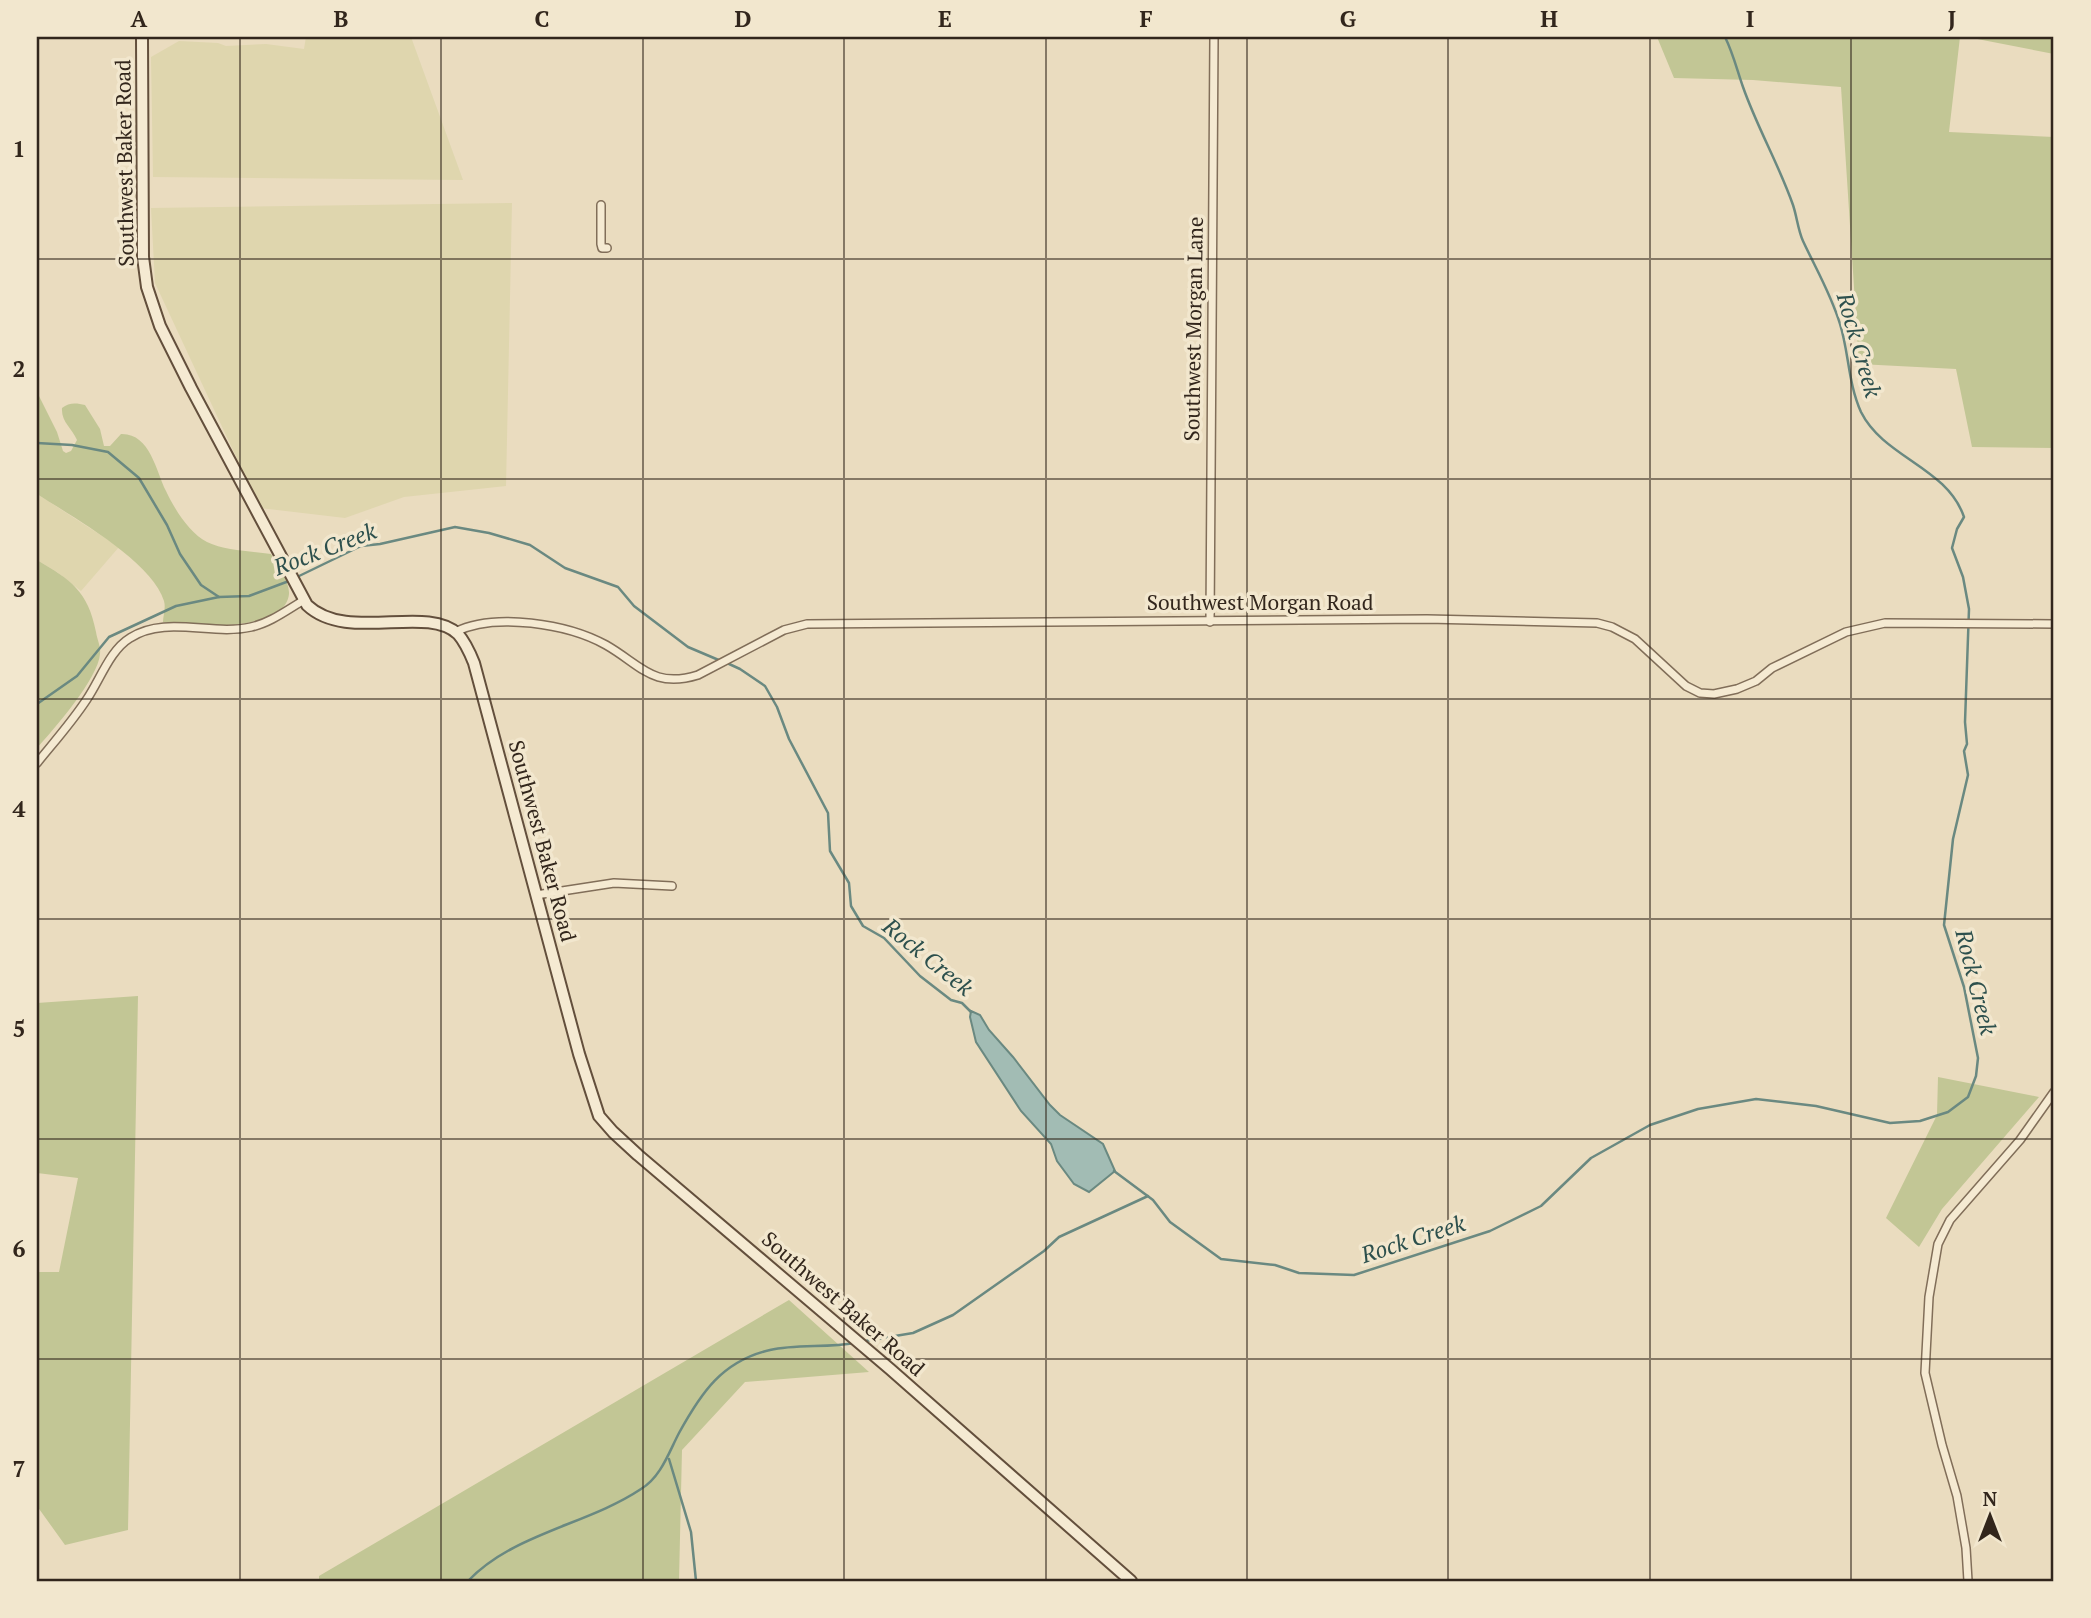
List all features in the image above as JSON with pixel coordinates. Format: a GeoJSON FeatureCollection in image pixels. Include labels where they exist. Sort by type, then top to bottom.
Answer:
{"type":"FeatureCollection","features":[{"type":"Feature","properties":{"kind":"main road","name":"Southwest Baker Road"},"geometry":{"type":"LineString","coordinates":[[142,37],[142,230],[150,298],[160,326],[191,388],[304,600]]}},
{"type":"Feature","properties":{"kind":"main road"},"geometry":{"type":"LineString","coordinates":[[304,600],[315,611],[345,622],[428,623],[455,632]]}},
{"type":"Feature","properties":{"kind":"main road","name":"Southwest Baker Road"},"geometry":{"type":"LineString","coordinates":[[455,632],[465,644],[474,663],[590,1094],[599,1116],[1131,1581]]}},
{"type":"Feature","properties":{"kind":"street","name":"Southwest Morgan Lane"},"geometry":{"type":"LineString","coordinates":[[1210,622],[1214,37]]}},
{"type":"Feature","properties":{"kind":"street"},"geometry":{"type":"LineString","coordinates":[[601,205],[601,244],[602,248],[607,248]]}},
{"type":"Feature","properties":{"kind":"street"},"geometry":{"type":"LineString","coordinates":[[37,763],[88,699],[117,650],[131,637],[156,628],[251,628],[304,600]]}},
{"type":"Feature","properties":{"kind":"street","name":"Southwest Morgan Road"},"geometry":{"type":"LineString","coordinates":[[455,632],[468,625],[485,623],[530,623],[569,629],[606,645],[647,673],[668,680],[683,680],[784,631],[807,624],[1427,619],[1597,623],[1612,627],[1635,639],[1686,686],[1700,693],[1714,694],[1756,681],[1772,668],[1846,632],[1885,623],[2054,624]]}},
{"type":"Feature","properties":{"kind":"street"},"geometry":{"type":"LineString","coordinates":[[536,895],[614,883],[672,886]]}},
{"type":"Feature","properties":{"kind":"street"},"geometry":{"type":"LineString","coordinates":[[1968,1581],[1966,1548],[1957,1496],[1925,1373],[1929,1297],[1938,1244],[1950,1220],[2020,1140],[2054,1092]]}},
{"type":"Feature","properties":{"kind":"shaded area"},"geometry":{"type":"Polygon","coordinates":[[[306,37],[411,37],[463,180],[153,177],[151,57],[179,41],[218,43],[226,46],[266,44],[304,49],[306,37]]]}},
{"type":"Feature","properties":{"kind":"shaded area"},"geometry":{"type":"Polygon","coordinates":[[[512,203],[506,486],[404,497],[345,518],[260,508],[155,283],[151,208],[512,203]]]}},
{"type":"Feature","properties":{"kind":"shaded area"},"geometry":{"type":"Polygon","coordinates":[[[37,494],[119,547],[81,591],[37,560],[37,494]]]}},
{"type":"Feature","properties":{"kind":"green space"},"geometry":{"type":"Polygon","coordinates":[[[1657,37],[1960,37],[1949,132],[2054,137],[2054,448],[1972,447],[1956,369],[1859,364],[1841,87],[1753,80],[1674,78],[1657,37]]]}},
{"type":"Feature","properties":{"kind":"green space"},"geometry":{"type":"Polygon","coordinates":[[[1967,37],[2054,37],[2054,54],[1967,37]]]}},
{"type":"Feature","properties":{"kind":"green space"},"geometry":{"type":"Polygon","coordinates":[[[37,392],[57,432],[63,451],[71,451],[77,440],[65,421],[62,408],[73,404],[85,405],[100,429],[104,446],[110,446],[121,434],[131,435],[145,446],[173,505],[200,538],[222,547],[271,554],[289,589],[284,607],[271,616],[234,624],[193,625],[163,622],[164,601],[144,570],[109,541],[37,494],[37,392]]]}},
{"type":"Feature","properties":{"kind":"green space"},"geometry":{"type":"Polygon","coordinates":[[[37,560],[68,581],[83,596],[93,618],[100,651],[92,677],[84,690],[37,748],[37,560]]]}},
{"type":"Feature","properties":{"kind":"green space"},"geometry":{"type":"Polygon","coordinates":[[[138,996],[128,1530],[65,1545],[37,1506],[37,1272],[59,1272],[78,1178],[37,1173],[37,1003],[138,996]]]}},
{"type":"Feature","properties":{"kind":"green space"},"geometry":{"type":"Polygon","coordinates":[[[1938,1077],[2039,1097],[1942,1209],[1919,1247],[1886,1218],[1937,1115],[1938,1077]]]}},
{"type":"Feature","properties":{"kind":"green space"},"geometry":{"type":"Polygon","coordinates":[[[789,1300],[869,1372],[745,1382],[682,1450],[679,1581],[319,1581],[319,1576],[789,1300]]]}},
{"type":"Feature","properties":{"kind":"water"},"geometry":{"type":"Polygon","coordinates":[[[971,1011],[980,1015],[989,1030],[1050,1105],[1060,1115],[1103,1144],[1115,1171],[1089,1192],[1074,1184],[1057,1161],[1051,1144],[1021,1111],[976,1042],[971,1011]]]}},
{"type":"Feature","properties":{"kind":"waterway","name":"Rock Creek"},"geometry":{"type":"LineString","coordinates":[[1114,1171],[1153,1200],[1170,1222],[1221,1259],[1275,1265],[1299,1273],[1354,1275],[1490,1231],[1541,1206],[1591,1158],[1650,1125],[1698,1109],[1756,1099],[1816,1106],[1890,1123],[1920,1121],[1948,1112],[1968,1097],[1976,1076],[1978,1058],[1964,987],[1944,925],[1953,839],[1968,775],[1964,751],[1967,744],[1965,722],[1969,609],[1963,577],[1952,548],[1957,529],[1964,517],[1956,500],[1944,486],[1884,441],[1871,428],[1861,412],[1836,313],[1801,237],[1787,190],[1749,102],[1725,37]]}},
{"type":"Feature","properties":{"kind":"waterway"},"geometry":{"type":"LineString","coordinates":[[37,443],[72,445],[108,452],[139,478],[167,525],[180,554],[201,585],[219,597]]}},
{"type":"Feature","properties":{"kind":"waterway","name":"Rock Creek"},"geometry":{"type":"LineString","coordinates":[[295,578],[361,546],[455,527],[489,533],[530,545],[565,568],[618,587],[634,606],[688,647],[721,661]]}},
{"type":"Feature","properties":{"kind":"waterway","name":"Rock Creek"},"geometry":{"type":"LineString","coordinates":[[37,704],[77,676],[109,637],[176,606],[219,597],[249,596],[289,581]]}},
{"type":"Feature","properties":{"kind":"waterway","name":"Rock Creek"},"geometry":{"type":"LineString","coordinates":[[727,663],[765,686],[777,707],[789,739],[828,813],[830,851],[849,883],[851,906],[863,926],[884,938],[920,976],[951,1000],[962,1003],[971,1012]]}},
{"type":"Feature","properties":{"kind":"waterway"},"geometry":{"type":"LineString","coordinates":[[865,1341],[913,1333],[953,1315],[1044,1251],[1059,1237],[1148,1196]]}},
{"type":"Feature","properties":{"kind":"waterway"},"geometry":{"type":"LineString","coordinates":[[468,1581],[507,1551],[598,1512],[648,1484],[664,1464],[687,1418],[705,1392],[739,1362],[753,1355],[780,1348],[855,1343]]}},
{"type":"Feature","properties":{"kind":"waterway"},"geometry":{"type":"LineString","coordinates":[[669,1459],[691,1532],[696,1581]]}}]}
